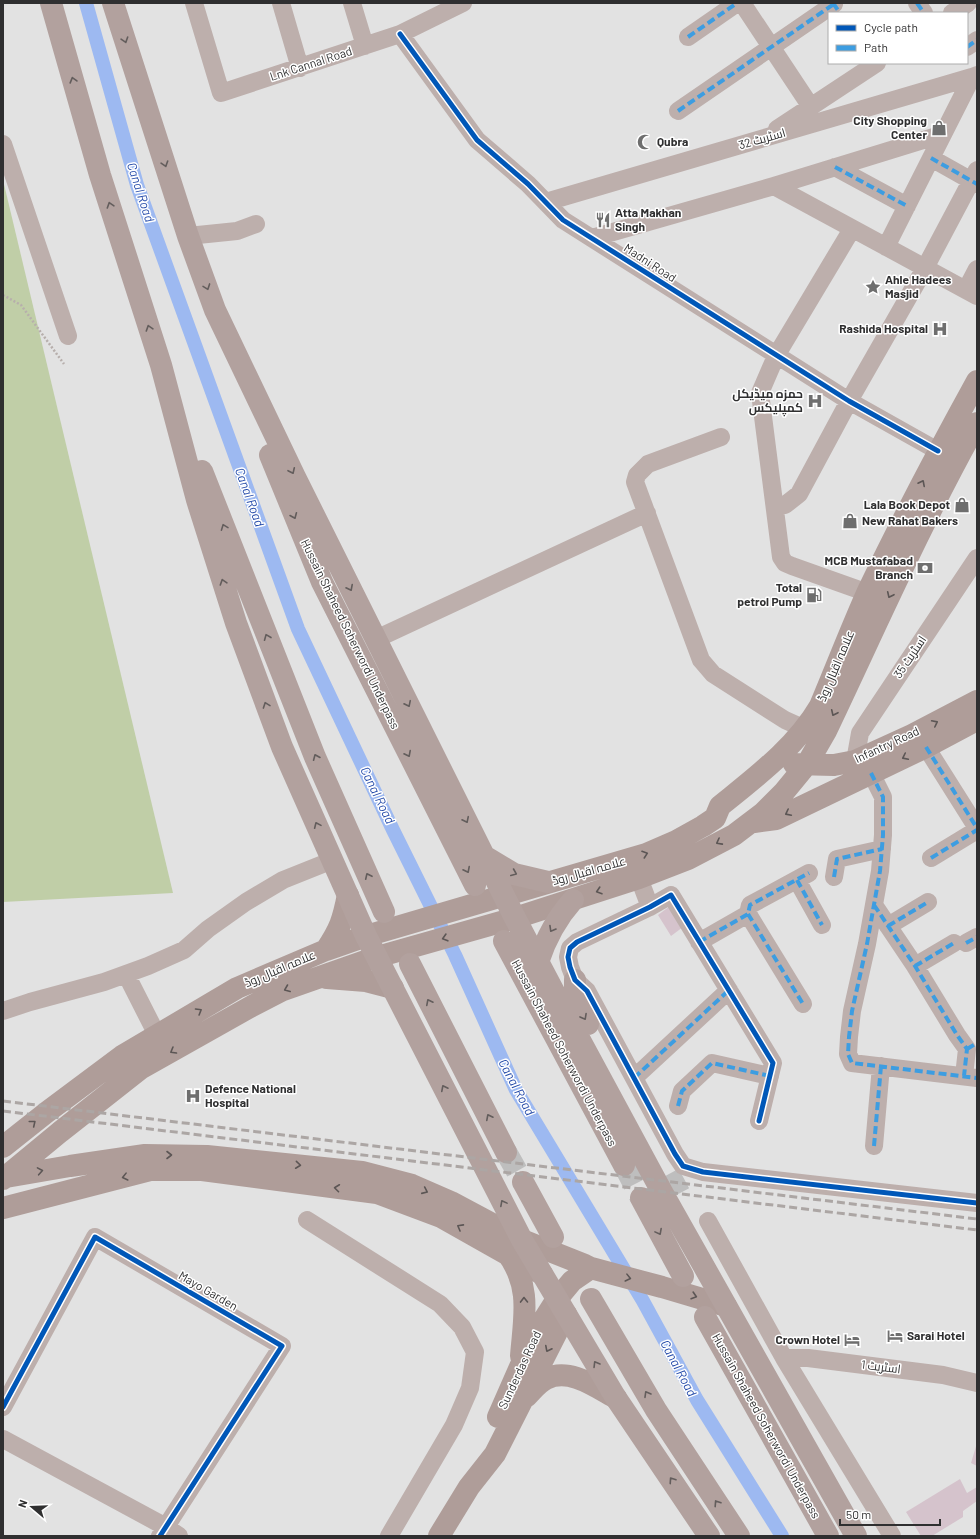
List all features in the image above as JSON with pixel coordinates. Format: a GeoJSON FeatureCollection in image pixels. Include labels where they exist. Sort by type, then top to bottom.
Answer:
{"type":"FeatureCollection","features":[{"type":"Feature","properties":{"kind":"highway"},"geometry":{"type":"LineString","coordinates":[[51,3],[100,175],[161,366],[197,500],[236,623],[282,747],[366,936],[515,1246],[542,1274],[616,1398],[709,1536]]}},
{"type":"Feature","properties":{"kind":"highway"},"geometry":{"type":"LineString","coordinates":[[113,3],[188,236],[215,310],[295,477],[538,962],[655,1180],[856,1536]]}},
{"type":"Feature","properties":{"kind":"highway","name":"Hussain Shaheed Soherwordi Underpass"},"geometry":{"type":"LineString","coordinates":[[215,310],[282,488],[322,582],[475,885]]}},
{"type":"Feature","properties":{"kind":"highway"},"geometry":{"type":"LineString","coordinates":[[161,366],[315,757],[384,912]]}},
{"type":"Feature","properties":{"kind":"highway"},"geometry":{"type":"LineString","coordinates":[[484,856],[514,874],[525,878],[548,882]]}},
{"type":"Feature","properties":{"kind":"highway"},"geometry":{"type":"LineString","coordinates":[[538,962],[543,945],[551,928],[573,900]]}},
{"type":"Feature","properties":{"kind":"highway","name":"Hussain Shaheed Soherwordi Underpass"},"geometry":{"type":"LineString","coordinates":[[504,941],[624,1165]]}},
{"type":"Feature","properties":{"kind":"highway"},"geometry":{"type":"LineString","coordinates":[[414,955],[506,1152]]}},
{"type":"Feature","properties":{"kind":"highway"},"geometry":{"type":"LineString","coordinates":[[575,980],[574,1000],[668,1174]]}},
{"type":"Feature","properties":{"kind":"highway"},"geometry":{"type":"LineString","coordinates":[[523,1182],[553,1237]]}},
{"type":"Feature","properties":{"kind":"highway"},"geometry":{"type":"LineString","coordinates":[[641,1198],[683,1276]]}},
{"type":"Feature","properties":{"kind":"highway"},"geometry":{"type":"LineString","coordinates":[[683,1200],[796,1411],[867,1536]]}},
{"type":"Feature","properties":{"kind":"highway"},"geometry":{"type":"LineString","coordinates":[[591,1299],[656,1410],[739,1536]]}},
{"type":"Feature","properties":{"kind":"highway","name":"Hussain Shaheed Soherwordi Underpass"},"geometry":{"type":"LineString","coordinates":[[705,1317],[828,1536]]}},
{"type":"Feature","properties":{"kind":"main road","name":"علامہ اقبال روڈ"},"geometry":{"type":"LineString","coordinates":[[4,1177],[140,1070],[283,990],[377,957],[414,955],[473,930],[573,900],[639,878],[688,859],[734,835],[752,822],[784,792],[807,764],[826,731],[938,451],[977,380]]}},
{"type":"Feature","properties":{"kind":"main road","name":"علامہ اقبال روڈ"},"geometry":{"type":"LineString","coordinates":[[3,1147],[122,1056],[237,988],[326,950],[366,936],[646,854],[676,841],[715,818],[720,806],[772,762],[802,733],[820,706],[868,593],[896,558],[957,460],[977,423]]}},
{"type":"Feature","properties":{"kind":"main road","name":"Infantry Road"},"geometry":{"type":"LineString","coordinates":[[752,822],[776,819],[847,784],[863,767],[912,735],[977,701]]}},
{"type":"Feature","properties":{"kind":"main road","name":"Infantry Road"},"geometry":{"type":"LineString","coordinates":[[715,818],[729,816],[748,802],[788,765],[834,764],[863,767],[926,747],[977,720]]}},
{"type":"Feature","properties":{"kind":"main road"},"geometry":{"type":"LineString","coordinates":[[802,733],[807,764],[810,771],[818,779],[847,784]]}},
{"type":"Feature","properties":{"kind":"main road"},"geometry":{"type":"LineString","coordinates":[[326,950],[338,932],[342,922],[348,895]]}},
{"type":"Feature","properties":{"kind":"main road"},"geometry":{"type":"LineString","coordinates":[[318,977],[366,981],[392,988]]}},
{"type":"Feature","properties":{"kind":"main road"},"geometry":{"type":"LineString","coordinates":[[60,1132],[55,1146],[56,1155],[61,1161],[70,1166]]}},
{"type":"Feature","properties":{"kind":"main road"},"geometry":{"type":"LineString","coordinates":[[4,1177],[145,1155],[207,1156],[362,1172],[412,1185],[451,1202],[515,1246],[524,1289],[520,1367]]}},
{"type":"Feature","properties":{"kind":"main road"},"geometry":{"type":"LineString","coordinates":[[3,1208],[150,1170],[202,1170],[377,1193],[515,1246],[585,1265],[592,1269],[662,1286],[726,1306]]}},
{"type":"Feature","properties":{"kind":"main road","name":"Sunderdas Road"},"geometry":{"type":"LineString","coordinates":[[439,1536],[469,1487],[494,1454],[520,1404],[572,1281],[592,1269]]}},
{"type":"Feature","properties":{"kind":"main road","name":"Sunderdas Road"},"geometry":{"type":"LineString","coordinates":[[469,1487],[520,1367],[543,1321],[561,1306]]}},
{"type":"Feature","properties":{"kind":"main road"},"geometry":{"type":"LineString","coordinates":[[520,1404],[538,1385],[545,1380],[562,1376],[571,1377],[589,1383],[616,1398]]}},
{"type":"Feature","properties":{"kind":"street","name":"Lnk Cannal Road"},"geometry":{"type":"LineString","coordinates":[[194,3],[221,93],[400,34],[462,3]]}},
{"type":"Feature","properties":{"kind":"street"},"geometry":{"type":"LineString","coordinates":[[281,3],[300,68]]}},
{"type":"Feature","properties":{"kind":"street"},"geometry":{"type":"LineString","coordinates":[[352,3],[365,46]]}},
{"type":"Feature","properties":{"kind":"street"},"geometry":{"type":"LineString","coordinates":[[688,37],[737,3]]}},
{"type":"Feature","properties":{"kind":"street"},"geometry":{"type":"LineString","coordinates":[[742,3],[811,107]]}},
{"type":"Feature","properties":{"kind":"street"},"geometry":{"type":"LineString","coordinates":[[918,3],[923,12]]}},
{"type":"Feature","properties":{"kind":"street"},"geometry":{"type":"LineString","coordinates":[[954,12],[968,3]]}},
{"type":"Feature","properties":{"kind":"street"},"geometry":{"type":"LineString","coordinates":[[678,111],[772,47],[836,7]]}},
{"type":"Feature","properties":{"kind":"street","name":"Madni Road"},"geometry":{"type":"LineString","coordinates":[[400,34],[477,140],[528,184],[564,220],[776,356],[849,401],[938,451]]}},
{"type":"Feature","properties":{"kind":"street"},"geometry":{"type":"LineString","coordinates":[[968,46],[977,40]]}},
{"type":"Feature","properties":{"kind":"street"},"geometry":{"type":"LineString","coordinates":[[763,139],[874,64]]}},
{"type":"Feature","properties":{"kind":"street"},"geometry":{"type":"LineString","coordinates":[[886,247],[943,134],[975,76]]}},
{"type":"Feature","properties":{"kind":"street","name":"اسٹریٹ 32"},"geometry":{"type":"LineString","coordinates":[[546,202],[975,76]]}},
{"type":"Feature","properties":{"kind":"street"},"geometry":{"type":"LineString","coordinates":[[592,238],[774,186],[943,134]]}},
{"type":"Feature","properties":{"kind":"street"},"geometry":{"type":"LineString","coordinates":[[3,144],[9,177],[68,336]]}},
{"type":"Feature","properties":{"kind":"street"},"geometry":{"type":"LineString","coordinates":[[775,508],[785,505],[799,494],[849,401],[975,178],[931,158]]}},
{"type":"Feature","properties":{"kind":"street"},"geometry":{"type":"LineString","coordinates":[[835,167],[907,206]]}},
{"type":"Feature","properties":{"kind":"street"},"geometry":{"type":"LineString","coordinates":[[774,186],[972,293],[977,269]]}},
{"type":"Feature","properties":{"kind":"street"},"geometry":{"type":"LineString","coordinates":[[188,236],[237,231],[256,224]]}},
{"type":"Feature","properties":{"kind":"street"},"geometry":{"type":"LineString","coordinates":[[852,229],[776,356],[760,393],[781,557],[785,563],[868,593]]}},
{"type":"Feature","properties":{"kind":"street"},"geometry":{"type":"LineString","coordinates":[[721,437],[648,464],[637,475],[635,482],[701,660],[713,674],[785,720],[802,733]]}},
{"type":"Feature","properties":{"kind":"street"},"geometry":{"type":"LineString","coordinates":[[376,639],[647,513]]}},
{"type":"Feature","properties":{"kind":"street","name":"اسٹریٹ 35"},"geometry":{"type":"LineString","coordinates":[[863,767],[860,733],[977,558]]}},
{"type":"Feature","properties":{"kind":"street"},"geometry":{"type":"LineString","coordinates":[[926,747],[977,829],[931,858]]}},
{"type":"Feature","properties":{"kind":"street"},"geometry":{"type":"LineString","coordinates":[[863,767],[883,797],[882,849],[874,905],[852,1011],[848,1054],[852,1063],[970,1077],[972,1046],[957,1035],[915,966],[874,905]]}},
{"type":"Feature","properties":{"kind":"street"},"geometry":{"type":"LineString","coordinates":[[834,877],[837,859],[882,849]]}},
{"type":"Feature","properties":{"kind":"street"},"geometry":{"type":"LineString","coordinates":[[3,1011],[104,982],[148,966],[184,950],[246,902],[283,880],[332,860]]}},
{"type":"Feature","properties":{"kind":"street"},"geometry":{"type":"LineString","coordinates":[[803,1004],[748,914],[750,905],[803,876],[822,925]]}},
{"type":"Feature","properties":{"kind":"street"},"geometry":{"type":"LineString","coordinates":[[639,878],[650,907]]}},
{"type":"Feature","properties":{"kind":"street"},"geometry":{"type":"LineString","coordinates":[[759,1121],[773,1063],[671,896],[577,942],[570,948],[568,957],[575,980],[587,992],[675,1154],[684,1166],[703,1172],[977,1203]]}},
{"type":"Feature","properties":{"kind":"street"},"geometry":{"type":"LineString","coordinates":[[888,926],[928,902]]}},
{"type":"Feature","properties":{"kind":"street"},"geometry":{"type":"LineString","coordinates":[[699,942],[748,914]]}},
{"type":"Feature","properties":{"kind":"street"},"geometry":{"type":"LineString","coordinates":[[915,966],[966,941]]}},
{"type":"Feature","properties":{"kind":"street"},"geometry":{"type":"LineString","coordinates":[[126,974],[157,1035]]}},
{"type":"Feature","properties":{"kind":"street"},"geometry":{"type":"LineString","coordinates":[[634,1078],[728,990]]}},
{"type":"Feature","properties":{"kind":"street"},"geometry":{"type":"LineString","coordinates":[[678,1106],[682,1091],[712,1063],[770,1076]]}},
{"type":"Feature","properties":{"kind":"street"},"geometry":{"type":"LineString","coordinates":[[874,1146],[881,1066]]}},
{"type":"Feature","properties":{"kind":"street"},"geometry":{"type":"LineString","coordinates":[[307,1220],[440,1304],[462,1326],[475,1352],[470,1388],[454,1425],[389,1536]]}},
{"type":"Feature","properties":{"kind":"street"},"geometry":{"type":"LineString","coordinates":[[708,1221],[784,1358],[892,1536]]}},
{"type":"Feature","properties":{"kind":"street","name":"Mayo Garden"},"geometry":{"type":"LineString","coordinates":[[3,1407],[95,1238],[282,1346],[168,1533]]}},
{"type":"Feature","properties":{"kind":"street","name":"اسٹریٹ 1"},"geometry":{"type":"LineString","coordinates":[[784,1358],[808,1358],[943,1375],[977,1383]]}},
{"type":"Feature","properties":{"kind":"street"},"geometry":{"type":"LineString","coordinates":[[3,1439],[168,1533]]}},
{"type":"Feature","properties":{"kind":"path"},"geometry":{"type":"LineString","coordinates":[[3,295],[21,305],[64,364]]}},
{"type":"Feature","properties":{"kind":"green space"},"geometry":{"type":"Polygon","coordinates":[[[3,180],[173,893],[3,902],[3,180]]]}},
{"type":"Feature","properties":{"kind":"building"},"geometry":{"type":"Polygon","coordinates":[[[674,903],[687,924],[671,936],[658,915],[674,903]]]}},
{"type":"Feature","properties":{"kind":"building"},"geometry":{"type":"Polygon","coordinates":[[[977,1443],[977,1466],[971,1463],[977,1443]]]}},
{"type":"Feature","properties":{"kind":"building"},"geometry":{"type":"Polygon","coordinates":[[[960,1479],[967,1493],[977,1487],[977,1501],[963,1511],[963,1517],[932,1536],[921,1536],[906,1512],[960,1479]]]}},
{"type":"Feature","properties":{"kind":"waterway","name":"Canal Road"},"geometry":{"type":"LineString","coordinates":[[86,3],[137,185],[298,629],[393,830],[455,955],[516,1090],[643,1301],[697,1400],[782,1536]]}},
{"type":"Feature","properties":{"kind":"tunnel"},"geometry":{"type":"LineString","coordinates":[[506,1152],[523,1182]]}},
{"type":"Feature","properties":{"kind":"tunnel"},"geometry":{"type":"LineString","coordinates":[[624,1165],[641,1198]]}},
{"type":"Feature","properties":{"kind":"tunnel"},"geometry":{"type":"LineString","coordinates":[[669,1174],[683,1200]]}},
{"type":"Feature","properties":{"kind":"railway"},"geometry":{"type":"LineString","coordinates":[[3,1101],[977,1219]]}},
{"type":"Feature","properties":{"kind":"railway"},"geometry":{"type":"LineString","coordinates":[[3,1111],[977,1230]]}},
{"type":"Feature","properties":{"kind":"marked path"},"geometry":{"type":"LineString","coordinates":[[688,37],[737,3]]}},
{"type":"Feature","properties":{"kind":"marked path"},"geometry":{"type":"LineString","coordinates":[[833,3],[839,12]]}},
{"type":"Feature","properties":{"kind":"marked path"},"geometry":{"type":"LineString","coordinates":[[917,3],[923,12]]}},
{"type":"Feature","properties":{"kind":"marked path"},"geometry":{"type":"LineString","coordinates":[[678,111],[834,4]]}},
{"type":"Feature","properties":{"kind":"marked path"},"geometry":{"type":"LineString","coordinates":[[968,46],[977,40]]}},
{"type":"Feature","properties":{"kind":"marked path"},"geometry":{"type":"LineString","coordinates":[[931,158],[977,184]]}},
{"type":"Feature","properties":{"kind":"marked path"},"geometry":{"type":"LineString","coordinates":[[835,167],[907,206]]}},
{"type":"Feature","properties":{"kind":"marked path"},"geometry":{"type":"LineString","coordinates":[[926,747],[977,828]]}},
{"type":"Feature","properties":{"kind":"marked path"},"geometry":{"type":"LineString","coordinates":[[871,773],[883,797],[883,835],[880,871],[867,944],[852,1011],[848,1054],[852,1063],[977,1078]]}},
{"type":"Feature","properties":{"kind":"marked path"},"geometry":{"type":"LineString","coordinates":[[931,858],[977,830]]}},
{"type":"Feature","properties":{"kind":"marked path"},"geometry":{"type":"LineString","coordinates":[[834,877],[837,859],[882,849]]}},
{"type":"Feature","properties":{"kind":"marked path"},"geometry":{"type":"LineString","coordinates":[[699,942],[748,914],[750,905],[809,873]]}},
{"type":"Feature","properties":{"kind":"marked path"},"geometry":{"type":"LineString","coordinates":[[797,880],[822,925]]}},
{"type":"Feature","properties":{"kind":"marked path"},"geometry":{"type":"LineString","coordinates":[[888,926],[928,902]]}},
{"type":"Feature","properties":{"kind":"marked path"},"geometry":{"type":"LineString","coordinates":[[874,905],[915,966],[967,1049],[964,1076]]}},
{"type":"Feature","properties":{"kind":"marked path"},"geometry":{"type":"LineString","coordinates":[[748,914],[803,1004]]}},
{"type":"Feature","properties":{"kind":"marked path"},"geometry":{"type":"LineString","coordinates":[[966,943],[977,937]]}},
{"type":"Feature","properties":{"kind":"marked path"},"geometry":{"type":"LineString","coordinates":[[915,966],[954,943]]}},
{"type":"Feature","properties":{"kind":"marked path"},"geometry":{"type":"LineString","coordinates":[[634,1078],[729,990]]}},
{"type":"Feature","properties":{"kind":"marked path"},"geometry":{"type":"LineString","coordinates":[[967,1049],[977,1043]]}},
{"type":"Feature","properties":{"kind":"marked path"},"geometry":{"type":"LineString","coordinates":[[678,1106],[682,1091],[712,1063],[770,1076]]}},
{"type":"Feature","properties":{"kind":"marked path"},"geometry":{"type":"LineString","coordinates":[[874,1146],[881,1066]]}},
{"type":"Feature","properties":{"kind":"cycle path"},"geometry":{"type":"LineString","coordinates":[[400,34],[477,140],[528,184],[563,220],[849,401],[938,451]]}},
{"type":"Feature","properties":{"kind":"cycle path"},"geometry":{"type":"LineString","coordinates":[[759,1121],[773,1063],[671,895],[650,907],[577,942],[570,948],[568,957],[575,980],[587,991],[675,1154],[683,1166],[703,1172],[977,1203]]}},
{"type":"Feature","properties":{"kind":"cycle path"},"geometry":{"type":"LineString","coordinates":[[3,1407],[95,1237],[282,1346],[160,1536]]}},
{"type":"Feature","properties":{"kind":"place","name":"City Shopping Center"},"geometry":{"type":"Point","coordinates":[939,128]}},
{"type":"Feature","properties":{"kind":"place","name":"Qubra"},"geometry":{"type":"Point","coordinates":[645,142]}},
{"type":"Feature","properties":{"kind":"place","name":"Atta Makhan Singh"},"geometry":{"type":"Point","coordinates":[603,220]}},
{"type":"Feature","properties":{"kind":"place","name":"Ahle Hadees Masjid"},"geometry":{"type":"Point","coordinates":[873,287]}},
{"type":"Feature","properties":{"kind":"place","name":"Rashida Hospital"},"geometry":{"type":"Point","coordinates":[940,329]}},
{"type":"Feature","properties":{"kind":"place","name":"حمزہ میڈیکل کمپلیکس"},"geometry":{"type":"Point","coordinates":[815,401]}},
{"type":"Feature","properties":{"kind":"place","name":"Lala Book Depot"},"geometry":{"type":"Point","coordinates":[962,505]}},
{"type":"Feature","properties":{"kind":"place","name":"New Rahat Bakers"},"geometry":{"type":"Point","coordinates":[850,521]}},
{"type":"Feature","properties":{"kind":"place","name":"MCB Mustafabad Branch"},"geometry":{"type":"Point","coordinates":[925,568]}},
{"type":"Feature","properties":{"kind":"place","name":"Total petrol Pump"},"geometry":{"type":"Point","coordinates":[814,595]}},
{"type":"Feature","properties":{"kind":"place","name":"Defence National Hospital"},"geometry":{"type":"Point","coordinates":[193,1096]}},
{"type":"Feature","properties":{"kind":"place","name":"Sarai Hotel"},"geometry":{"type":"Point","coordinates":[895,1336]}},
{"type":"Feature","properties":{"kind":"place","name":"Crown Hotel"},"geometry":{"type":"Point","coordinates":[852,1340]}}]}
